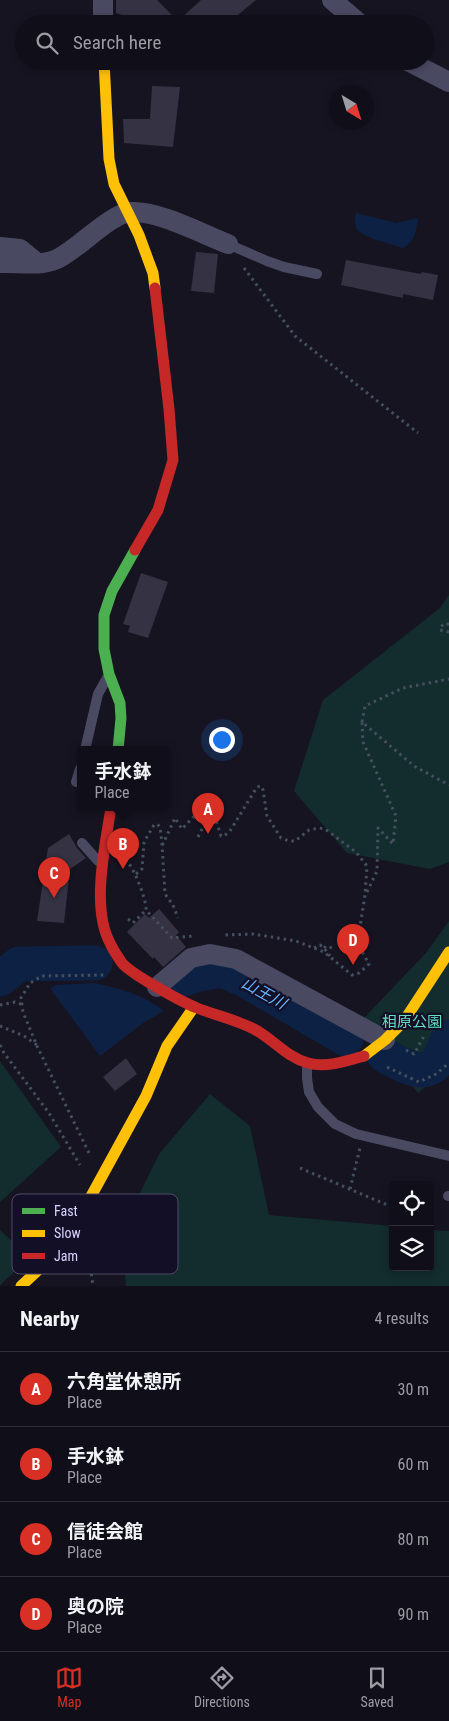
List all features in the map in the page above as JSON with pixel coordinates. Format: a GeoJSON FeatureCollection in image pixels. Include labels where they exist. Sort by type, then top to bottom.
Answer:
{"type":"FeatureCollection","features":[{"type":"Feature","properties":{"kind":"street"},"geometry":{"type":"LineString","coordinates":[[103,0],[103,15]]}},
{"type":"Feature","properties":{"kind":"street"},"geometry":{"type":"LineString","coordinates":[[332,0],[350,15]]}},
{"type":"Feature","properties":{"kind":"street"},"geometry":{"type":"LineString","coordinates":[[102,70],[109,158],[114,184],[148,255],[153,273],[173,460],[158,510],[112,591],[104,615],[104,649],[109,674],[120,703],[121,725],[118,746]]}},
{"type":"Feature","properties":{"kind":"street"},"geometry":{"type":"LineString","coordinates":[[426,70],[449,82]]}},
{"type":"Feature","properties":{"kind":"street"},"geometry":{"type":"LineString","coordinates":[[0,264],[46,263],[58,259],[113,219],[129,212],[144,213],[163,218],[228,244]]}},
{"type":"Feature","properties":{"kind":"street"},"geometry":{"type":"LineString","coordinates":[[0,246],[20,249],[37,263]]}},
{"type":"Feature","properties":{"kind":"street"},"geometry":{"type":"LineString","coordinates":[[110,811],[102,865],[101,896],[103,920],[109,942],[123,964],[194,1008],[256,1030],[287,1054],[308,1063],[319,1065],[343,1062],[367,1055],[404,1021],[449,952]]}},
{"type":"Feature","properties":{"kind":"street"},"geometry":{"type":"LineString","coordinates":[[158,987],[191,958],[210,954],[236,959],[385,1040]]}},
{"type":"Feature","properties":{"kind":"street"},"geometry":{"type":"LineString","coordinates":[[92,1194],[146,1096],[167,1046],[194,1008]]}},
{"type":"Feature","properties":{"kind":"street"},"geometry":{"type":"LineString","coordinates":[[21,1286],[34,1274]]}},
{"type":"Feature","properties":{"kind":"lane"},"geometry":{"type":"LineString","coordinates":[[228,244],[276,264],[317,274]]}},
{"type":"Feature","properties":{"kind":"lane"},"geometry":{"type":"LineString","coordinates":[[86,746],[98,694],[109,674]]}},
{"type":"Feature","properties":{"kind":"lane"},"geometry":{"type":"LineString","coordinates":[[82,843],[102,865]]}},
{"type":"Feature","properties":{"kind":"lane"},"geometry":{"type":"LineString","coordinates":[[308,1063],[307,1078],[309,1092],[318,1107],[335,1124],[343,1129],[363,1135],[449,1156]]}},
{"type":"Feature","properties":{"kind":"path"},"geometry":{"type":"LineString","coordinates":[[228,244],[295,336],[418,433]]}},
{"type":"Feature","properties":{"kind":"path"},"geometry":{"type":"LineString","coordinates":[[449,624],[443,624],[440,630],[449,632]]}},
{"type":"Feature","properties":{"kind":"path"},"geometry":{"type":"LineString","coordinates":[[366,895],[377,871],[378,828],[393,844],[396,816],[363,742],[362,722],[365,706],[403,688],[449,679]]}},
{"type":"Feature","properties":{"kind":"path"},"geometry":{"type":"LineString","coordinates":[[362,722],[414,766],[449,785]]}},
{"type":"Feature","properties":{"kind":"path"},"geometry":{"type":"LineString","coordinates":[[204,825],[216,820],[219,833],[221,836],[224,836],[230,831],[252,797],[256,787],[261,786],[267,816],[281,838],[289,841],[295,840],[309,830],[326,829],[356,852],[367,866],[366,895],[358,940],[360,948],[369,964],[359,973],[352,975],[324,952],[296,941],[253,934],[218,935]]}},
{"type":"Feature","properties":{"kind":"path"},"geometry":{"type":"LineString","coordinates":[[162,844],[175,818],[182,829],[204,806],[207,808],[204,825],[198,837]]}},
{"type":"Feature","properties":{"kind":"path"},"geometry":{"type":"LineString","coordinates":[[136,874],[142,869],[144,842],[157,824],[160,827],[162,844],[165,894],[173,905],[178,918]]}},
{"type":"Feature","properties":{"kind":"path"},"geometry":{"type":"LineString","coordinates":[[107,835],[118,853],[129,862],[136,874],[147,904],[146,910],[132,923]]}},
{"type":"Feature","properties":{"kind":"path"},"geometry":{"type":"LineString","coordinates":[[146,910],[172,938],[199,935]]}},
{"type":"Feature","properties":{"kind":"path"},"geometry":{"type":"LineString","coordinates":[[313,948],[320,945],[331,959]]}},
{"type":"Feature","properties":{"kind":"path"},"geometry":{"type":"LineString","coordinates":[[324,948],[326,946],[332,948]]}},
{"type":"Feature","properties":{"kind":"path"},"geometry":{"type":"LineString","coordinates":[[100,1178],[37,1046],[23,1012],[21,998],[30,982],[42,976],[110,975],[123,964]]}},
{"type":"Feature","properties":{"kind":"path"},"geometry":{"type":"LineString","coordinates":[[0,1006],[15,1002],[22,1004]]}},
{"type":"Feature","properties":{"kind":"path"},"geometry":{"type":"LineString","coordinates":[[0,1026],[24,1036],[37,1046]]}},
{"type":"Feature","properties":{"kind":"path"},"geometry":{"type":"LineString","coordinates":[[0,1045],[2,1052],[49,1113],[94,1190]]}},
{"type":"Feature","properties":{"kind":"path"},"geometry":{"type":"LineString","coordinates":[[367,1055],[387,1068],[419,1082],[436,1074],[449,1063]]}},
{"type":"Feature","properties":{"kind":"path"},"geometry":{"type":"LineString","coordinates":[[350,1189],[363,1135]]}},
{"type":"Feature","properties":{"kind":"path"},"geometry":{"type":"LineString","coordinates":[[300,1168],[389,1207]]}},
{"type":"Feature","properties":{"kind":"green space"},"geometry":{"type":"Polygon","coordinates":[[[449,595],[449,862],[430,869],[347,853],[294,791],[323,700],[440,608],[449,595]]]}},
{"type":"Feature","properties":{"kind":"green space","name":"相原公園"},"geometry":{"type":"Polygon","coordinates":[[[449,921],[449,1067],[418,1093],[363,1019],[426,953],[449,921]]]}},
{"type":"Feature","properties":{"kind":"green space"},"geometry":{"type":"Polygon","coordinates":[[[0,1061],[61,1147],[0,1202],[0,1061]]]}},
{"type":"Feature","properties":{"kind":"green space"},"geometry":{"type":"Polygon","coordinates":[[[210,1094],[250,1126],[269,1215],[389,1226],[389,1271],[434,1271],[434,1230],[449,1231],[449,1286],[126,1286],[125,1274],[178,1274],[178,1194],[140,1194],[159,1154],[210,1094]]]}},
{"type":"Feature","properties":{"kind":"green space"},"geometry":{"type":"Polygon","coordinates":[[[0,1230],[12,1242],[12,1274],[0,1285],[0,1230]]]}},
{"type":"Feature","properties":{"kind":"water"},"geometry":{"type":"Polygon","coordinates":[[[356,213],[397,223],[418,218],[417,227],[410,243],[403,248],[371,238],[360,232],[355,223],[356,213]]]}},
{"type":"Feature","properties":{"kind":"water"},"geometry":{"type":"Polygon","coordinates":[[[95,983],[140,996],[164,1011],[143,1023],[100,1056],[50,988],[56,985],[95,983]]]}},
{"type":"Feature","properties":{"kind":"building"},"geometry":{"type":"Polygon","coordinates":[[[116,0],[157,0],[172,15],[122,15],[116,13],[116,0]]]}},
{"type":"Feature","properties":{"kind":"building"},"geometry":{"type":"Polygon","coordinates":[[[201,0],[256,0],[238,15],[185,15],[201,0]]]}},
{"type":"Feature","properties":{"kind":"building"},"geometry":{"type":"Polygon","coordinates":[[[152,86],[180,87],[173,147],[124,143],[123,119],[150,119],[152,86]]]}},
{"type":"Feature","properties":{"kind":"building"},"geometry":{"type":"Polygon","coordinates":[[[196,252],[218,254],[214,293],[191,291],[196,252]]]}},
{"type":"Feature","properties":{"kind":"building"},"geometry":{"type":"Polygon","coordinates":[[[346,260],[421,274],[422,272],[438,275],[433,300],[403,294],[403,298],[341,285],[346,260]]]}},
{"type":"Feature","properties":{"kind":"building"},"geometry":{"type":"Polygon","coordinates":[[[141,573],[168,582],[148,638],[128,632],[130,626],[123,624],[141,573]]]}},
{"type":"Feature","properties":{"kind":"building"},"geometry":{"type":"Polygon","coordinates":[[[69,834],[77,848],[86,858],[70,869],[64,923],[37,921],[48,848],[69,834]]]}},
{"type":"Feature","properties":{"kind":"building"},"geometry":{"type":"Polygon","coordinates":[[[159,909],[179,932],[176,935],[186,947],[163,967],[127,932],[145,914],[149,918],[159,909]]]}},
{"type":"Feature","properties":{"kind":"building"},"geometry":{"type":"Polygon","coordinates":[[[126,1058],[137,1074],[115,1091],[103,1077],[126,1058]]]}},
{"type":"Feature","properties":{"kind":"waterway"},"geometry":{"type":"LineString","coordinates":[[0,979],[19,964],[95,963]]}},
{"type":"Feature","properties":{"kind":"waterway","name":"山王川"},"geometry":{"type":"LineString","coordinates":[[177,981],[199,974],[222,970],[245,980],[346,1039]]}},
{"type":"Feature","properties":{"kind":"waterway","name":"山王川"},"geometry":{"type":"LineString","coordinates":[[384,1055],[411,1068],[425,1069],[432,1067],[437,1062],[449,1037]]}},
{"type":"Feature","properties":{"kind":"traffic: fast"},"geometry":{"type":"LineString","coordinates":[[118,746],[121,718],[120,703],[109,674],[104,649],[104,615],[112,591],[135,550]]}},
{"type":"Feature","properties":{"kind":"traffic: slow"},"geometry":{"type":"LineString","coordinates":[[104,70],[109,159],[114,184],[139,235],[153,273],[155,288]]}},
{"type":"Feature","properties":{"kind":"traffic: slow"},"geometry":{"type":"LineString","coordinates":[[364,1056],[385,1040],[404,1021],[449,952]]}},
{"type":"Feature","properties":{"kind":"traffic: slow"},"geometry":{"type":"LineString","coordinates":[[92,1194],[146,1096],[167,1046],[194,1007]]}},
{"type":"Feature","properties":{"kind":"traffic: slow"},"geometry":{"type":"LineString","coordinates":[[21,1286],[34,1274]]}},
{"type":"Feature","properties":{"kind":"traffic: jam"},"geometry":{"type":"LineString","coordinates":[[135,550],[158,510],[173,460],[155,288]]}},
{"type":"Feature","properties":{"kind":"traffic: jam"},"geometry":{"type":"LineString","coordinates":[[111,811],[101,877],[101,912],[104,929],[110,943],[127,968],[190,1005],[254,1029],[293,1057],[308,1063],[322,1065],[344,1062],[364,1056]]}},
{"type":"Feature","properties":{"kind":"place","name":"六角堂休憩所"},"geometry":{"type":"Point","coordinates":[208,834]}},
{"type":"Feature","properties":{"kind":"place","name":"手水鉢"},"geometry":{"type":"Point","coordinates":[123,869]}},
{"type":"Feature","properties":{"kind":"place","name":"信徒会館"},"geometry":{"type":"Point","coordinates":[54,898]}},
{"type":"Feature","properties":{"kind":"place","name":"奥の院"},"geometry":{"type":"Point","coordinates":[353,965]}}]}
